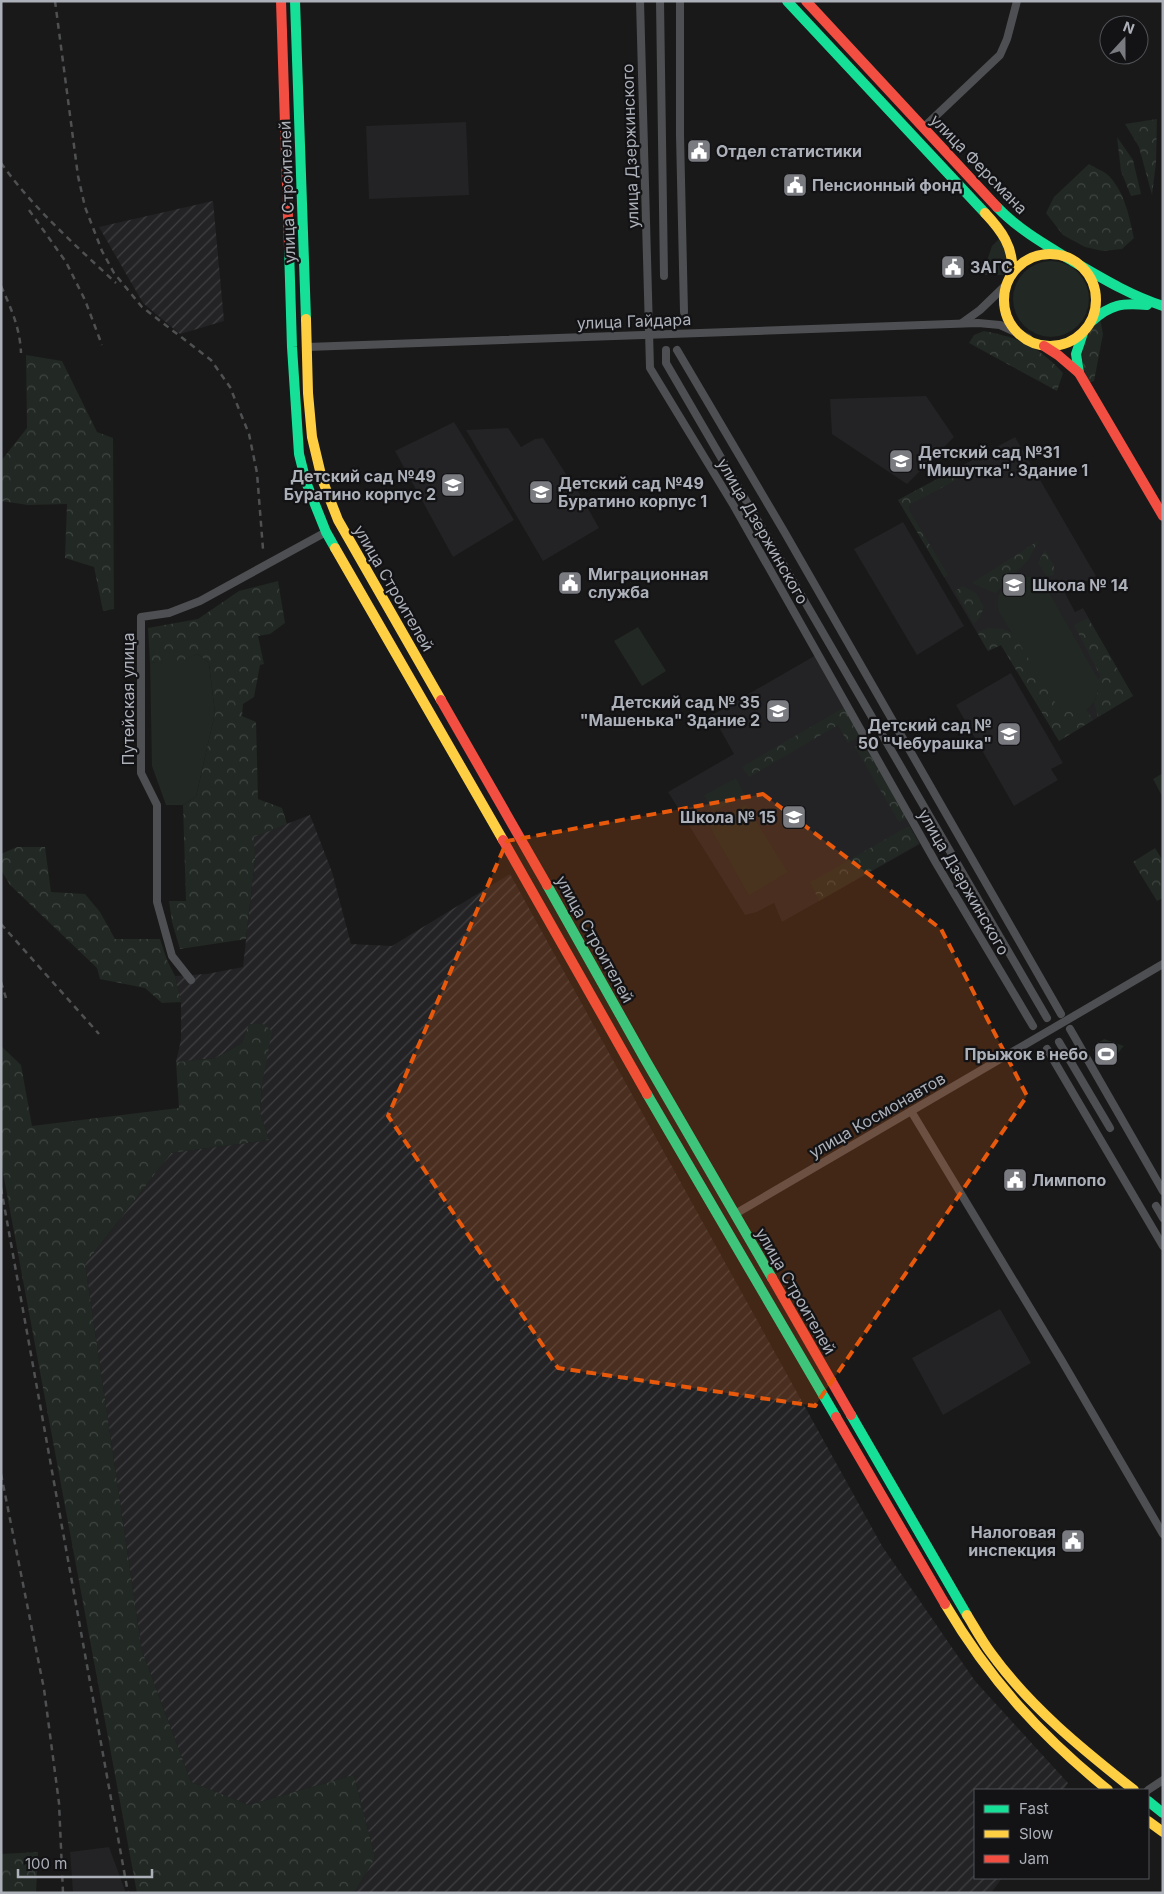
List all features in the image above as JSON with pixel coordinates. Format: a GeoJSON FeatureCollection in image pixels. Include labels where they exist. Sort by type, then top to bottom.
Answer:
{"type":"FeatureCollection","features":[{"type":"Feature","properties":{"kind":"main road","name":"улица Строителей"},"geometry":{"type":"LineString","coordinates":[[281,1],[292,346],[299,454],[306,482],[326,532],[722,1222],[961,1631],[994,1680],[1032,1724],[1070,1760],[1107,1789]]}},
{"type":"Feature","properties":{"kind":"main road","name":"улица Строителей"},"geometry":{"type":"LineString","coordinates":[[295,1],[308,347],[308,393],[312,437],[322,479],[338,520],[836,1391],[993,1657],[1033,1703],[1058,1728],[1133,1789]]}},
{"type":"Feature","properties":{"kind":"main road","name":"улица Ферсмана"},"geometry":{"type":"LineString","coordinates":[[787,1],[1000,229],[1009,245],[1013,262],[1012,272]]}},
{"type":"Feature","properties":{"kind":"main road","name":"улица Ферсмана"},"geometry":{"type":"LineString","coordinates":[[806,1],[1009,220],[1040,242],[1118,289],[1162,306]]}},
{"type":"Feature","properties":{"kind":"main road"},"geometry":{"type":"LineString","coordinates":[[875,96],[884,86]]}},
{"type":"Feature","properties":{"kind":"main road"},"geometry":{"type":"LineString","coordinates":[[913,137],[923,128]]}},
{"type":"Feature","properties":{"kind":"main road"},"geometry":{"type":"LineString","coordinates":[[287,179],[302,178]]}},
{"type":"Feature","properties":{"kind":"main road"},"geometry":{"type":"LineString","coordinates":[[1078,373],[1076,354],[1079,342],[1094,312],[1095,285],[1091,276],[1074,262],[1060,256],[1048,254],[1031,258],[1012,272],[1004,305],[1006,315],[1016,330],[1058,355],[1078,373],[1163,516]]}},
{"type":"Feature","properties":{"kind":"main road","name":"улица Ферсмана"},"geometry":{"type":"LineString","coordinates":[[1087,327],[1101,313],[1114,305],[1162,306]]}},
{"type":"Feature","properties":{"kind":"main road"},"geometry":{"type":"LineString","coordinates":[[1032,339],[1053,346],[1062,346],[1078,338],[1087,327]]}},
{"type":"Feature","properties":{"kind":"main road"},"geometry":{"type":"LineString","coordinates":[[292,346],[308,347]]}},
{"type":"Feature","properties":{"kind":"main road"},"geometry":{"type":"LineString","coordinates":[[410,676],[424,669]]}},
{"type":"Feature","properties":{"kind":"main road"},"geometry":{"type":"LineString","coordinates":[[530,886],[544,879]]}},
{"type":"Feature","properties":{"kind":"main road"},"geometry":{"type":"LineString","coordinates":[[722,1222],[735,1214]]}},
{"type":"Feature","properties":{"kind":"main road"},"geometry":{"type":"LineString","coordinates":[[824,1398],[836,1391]]}},
{"type":"Feature","properties":{"kind":"main road"},"geometry":{"type":"LineString","coordinates":[[1149,1802],[1163,1813]]}},
{"type":"Feature","properties":{"kind":"main road"},"geometry":{"type":"LineString","coordinates":[[1149,1822],[1163,1832]]}},
{"type":"Feature","properties":{"kind":"street","name":"улица Дзержинского"},"geometry":{"type":"LineString","coordinates":[[640,1],[650,368],[734,506],[936,863],[1033,1026]]}},
{"type":"Feature","properties":{"kind":"street","name":"улица Дзержинского"},"geometry":{"type":"LineString","coordinates":[[660,1],[664,276]]}},
{"type":"Feature","properties":{"kind":"street"},"geometry":{"type":"LineString","coordinates":[[680,1],[680,135],[684,312]]}},
{"type":"Feature","properties":{"kind":"street"},"geometry":{"type":"LineString","coordinates":[[923,128],[1000,55],[1007,39],[1017,1]]}},
{"type":"Feature","properties":{"kind":"street"},"geometry":{"type":"LineString","coordinates":[[962,323],[980,310],[1008,284]]}},
{"type":"Feature","properties":{"kind":"street","name":"улица Гайдара"},"geometry":{"type":"LineString","coordinates":[[308,347],[962,323],[1000,326],[1032,339]]}},
{"type":"Feature","properties":{"kind":"street","name":"улица Дзержинского"},"geometry":{"type":"LineString","coordinates":[[666,350],[666,363],[1047,1018]]}},
{"type":"Feature","properties":{"kind":"street","name":"улица Дзержинского"},"geometry":{"type":"LineString","coordinates":[[677,350],[785,532],[1061,1014]]}},
{"type":"Feature","properties":{"kind":"street","name":"Путейская улица"},"geometry":{"type":"LineString","coordinates":[[191,980],[172,956],[157,902],[156,805],[142,772],[141,616],[169,613],[200,601],[326,532]]}},
{"type":"Feature","properties":{"kind":"street","name":"улица Космонавтов"},"geometry":{"type":"LineString","coordinates":[[735,1214],[1163,964]]}},
{"type":"Feature","properties":{"kind":"street"},"geometry":{"type":"LineString","coordinates":[[1070,1029],[1163,1191]]}},
{"type":"Feature","properties":{"kind":"street"},"geometry":{"type":"LineString","coordinates":[[1060,1042],[1110,1128]]}},
{"type":"Feature","properties":{"kind":"street"},"geometry":{"type":"LineString","coordinates":[[1048,1049],[1163,1246]]}},
{"type":"Feature","properties":{"kind":"street"},"geometry":{"type":"LineString","coordinates":[[911,1111],[1062,1361],[1163,1534]]}},
{"type":"Feature","properties":{"kind":"street"},"geometry":{"type":"LineString","coordinates":[[1156,1206],[1163,1218]]}},
{"type":"Feature","properties":{"kind":"street"},"geometry":{"type":"LineString","coordinates":[[1149,1789],[1163,1780]]}},
{"type":"Feature","properties":{"kind":"highlighted area"},"geometry":{"type":"Polygon","coordinates":[[[763,794],[941,929],[1027,1096],[815,1406],[558,1368],[388,1116],[507,841],[763,794]]]}},
{"type":"Feature","properties":{"kind":"shaded area"},"geometry":{"type":"Polygon","coordinates":[[[466,122],[469,195],[369,199],[366,126],[466,122]]]}},
{"type":"Feature","properties":{"kind":"shaded area"},"geometry":{"type":"Polygon","coordinates":[[[213,201],[224,321],[180,334],[143,303],[99,227],[213,201]]]}},
{"type":"Feature","properties":{"kind":"shaded area","name":"Детский сад №31 \"Мишутка\". Здание 1"},"geometry":{"type":"Polygon","coordinates":[[[926,396],[954,437],[907,484],[832,434],[830,399],[926,396]]]}},
{"type":"Feature","properties":{"kind":"shaded area","name":"Детский сад №49 Буратино корпус 2"},"geometry":{"type":"Polygon","coordinates":[[[454,422],[514,520],[453,557],[395,451],[454,422]]]}},
{"type":"Feature","properties":{"kind":"shaded area","name":"Детский сад №49 Буратино корпус 1"},"geometry":{"type":"Polygon","coordinates":[[[508,428],[521,447],[535,439],[543,438],[571,482],[573,482],[599,528],[543,561],[466,430],[508,428]]]}},
{"type":"Feature","properties":{"kind":"shaded area","name":"Школа № 14"},"geometry":{"type":"Polygon","coordinates":[[[1015,437],[1096,576],[1065,593],[1075,612],[1083,608],[1133,696],[1059,741],[1001,645],[988,651],[898,500],[1015,437]]]}},
{"type":"Feature","properties":{"kind":"shaded area"},"geometry":{"type":"Polygon","coordinates":[[[903,522],[964,626],[917,655],[854,549],[903,522]]]}},
{"type":"Feature","properties":{"kind":"shaded area","name":"Школа № 15"},"geometry":{"type":"Polygon","coordinates":[[[816,655],[920,844],[782,922],[774,903],[757,912],[745,915],[668,792],[734,754],[712,715],[816,655]]]}},
{"type":"Feature","properties":{"kind":"shaded area","name":"Детский сад № 50 \"Чебурашка\""},"geometry":{"type":"Polygon","coordinates":[[[1011,673],[1063,763],[1051,769],[1058,780],[1014,806],[956,705],[1011,673]]]}},
{"type":"Feature","properties":{"kind":"shaded area"},"geometry":{"type":"Polygon","coordinates":[[[310,815],[332,872],[351,944],[392,946],[510,874],[882,1546],[975,1681],[1068,1783],[1064,1789],[974,1789],[974,1879],[1001,1879],[991,1893],[784,1893],[783,1891],[779,1893],[354,1893],[375,1858],[354,1775],[249,1805],[191,1782],[142,1651],[85,1264],[171,1153],[269,1140],[260,1113],[262,1084],[249,1025],[242,1043],[216,1058],[176,1062],[181,1040],[181,1003],[175,976],[207,974],[243,967],[255,860],[253,837],[310,815]]]}},
{"type":"Feature","properties":{"kind":"shaded area"},"geometry":{"type":"Polygon","coordinates":[[[1000,1309],[1031,1363],[943,1415],[912,1358],[1000,1309]]]}},
{"type":"Feature","properties":{"kind":"shaded area"},"geometry":{"type":"Polygon","coordinates":[[[109,1847],[126,1893],[73,1893],[70,1852],[109,1847]]]}},
{"type":"Feature","properties":{"kind":"green space"},"geometry":{"type":"Polygon","coordinates":[[[1157,119],[1156,163],[1152,195],[1139,147],[1125,124],[1157,119]]]}},
{"type":"Feature","properties":{"kind":"green space"},"geometry":{"type":"Polygon","coordinates":[[[1117,137],[1133,160],[1141,194],[1131,196],[1121,171],[1117,137]]]}},
{"type":"Feature","properties":{"kind":"green space"},"geometry":{"type":"Polygon","coordinates":[[[1089,164],[1109,176],[1123,197],[1134,238],[1122,249],[1103,251],[1085,247],[1063,235],[1046,213],[1054,197],[1089,164]]]}},
{"type":"Feature","properties":{"kind":"green space"},"geometry":{"type":"Polygon","coordinates":[[[1000,238],[1007,256],[1004,275],[982,275],[992,246],[1000,238]]]}},
{"type":"Feature","properties":{"kind":"green space"},"geometry":{"type":"Polygon","coordinates":[[[1044,261],[1058,261],[1072,267],[1083,278],[1089,292],[1086,314],[1078,326],[1058,337],[1044,337],[1030,331],[1019,320],[1013,306],[1013,292],[1019,278],[1030,267],[1044,261]]]}},
{"type":"Feature","properties":{"kind":"green space"},"geometry":{"type":"Polygon","coordinates":[[[1100,318],[1103,334],[1094,381],[1088,383],[1083,365],[1083,349],[1088,334],[1100,318]]]}},
{"type":"Feature","properties":{"kind":"green space"},"geometry":{"type":"Polygon","coordinates":[[[984,331],[1028,344],[1045,356],[1063,373],[1057,391],[969,343],[974,335],[984,331]]]}},
{"type":"Feature","properties":{"kind":"green space"},"geometry":{"type":"Polygon","coordinates":[[[26,355],[62,361],[97,432],[113,438],[114,609],[103,611],[94,567],[65,558],[67,504],[28,505],[1,501],[1,461],[27,428],[26,355]]]}},
{"type":"Feature","properties":{"kind":"green space"},"geometry":{"type":"Polygon","coordinates":[[[954,470],[958,479],[909,505],[909,510],[948,575],[944,577],[898,500],[954,470]]]}},
{"type":"Feature","properties":{"kind":"green space"},"geometry":{"type":"Polygon","coordinates":[[[1038,541],[1029,559],[995,593],[972,583],[1038,541]]]}},
{"type":"Feature","properties":{"kind":"green space"},"geometry":{"type":"Polygon","coordinates":[[[1045,550],[1054,566],[1054,575],[1047,576],[1038,563],[1045,550]]]}},
{"type":"Feature","properties":{"kind":"green space"},"geometry":{"type":"Polygon","coordinates":[[[1022,575],[1035,578],[1046,587],[1098,679],[1096,698],[1085,710],[1078,713],[1070,713],[1062,710],[1054,703],[999,612],[999,594],[1005,584],[1022,575]]]}},
{"type":"Feature","properties":{"kind":"green space"},"geometry":{"type":"Polygon","coordinates":[[[278,581],[285,623],[270,634],[258,636],[264,664],[260,665],[254,697],[243,704],[242,716],[256,722],[258,799],[282,808],[287,824],[254,837],[255,860],[246,939],[180,949],[172,922],[169,901],[186,901],[183,805],[196,797],[215,713],[209,663],[198,654],[171,665],[150,662],[148,628],[198,619],[239,591],[278,581]]]}},
{"type":"Feature","properties":{"kind":"green space"},"geometry":{"type":"Polygon","coordinates":[[[963,586],[976,593],[984,607],[980,617],[974,624],[955,591],[963,586]]]}},
{"type":"Feature","properties":{"kind":"green space"},"geometry":{"type":"Polygon","coordinates":[[[1088,618],[1133,696],[1098,717],[1094,702],[1098,692],[1098,679],[1101,677],[1074,625],[1088,618]]]}},
{"type":"Feature","properties":{"kind":"green space"},"geometry":{"type":"Polygon","coordinates":[[[638,627],[666,671],[642,686],[614,641],[638,627]]]}},
{"type":"Feature","properties":{"kind":"green space"},"geometry":{"type":"Polygon","coordinates":[[[989,628],[1003,629],[1013,633],[1058,707],[1072,712],[1086,709],[1093,720],[1059,741],[1001,645],[988,651],[977,632],[989,628]]]}},
{"type":"Feature","properties":{"kind":"green space"},"geometry":{"type":"Polygon","coordinates":[[[198,654],[209,663],[215,713],[196,797],[183,805],[166,805],[152,766],[150,662],[171,664],[198,654]]]}},
{"type":"Feature","properties":{"kind":"green space"},"geometry":{"type":"Polygon","coordinates":[[[845,707],[861,735],[848,743],[838,725],[749,777],[742,767],[845,707]]]}},
{"type":"Feature","properties":{"kind":"green space"},"geometry":{"type":"Polygon","coordinates":[[[865,741],[909,817],[899,822],[855,747],[865,741]]]}},
{"type":"Feature","properties":{"kind":"green space"},"geometry":{"type":"Polygon","coordinates":[[[1163,773],[1163,798],[1153,779],[1163,773]]]}},
{"type":"Feature","properties":{"kind":"green space"},"geometry":{"type":"Polygon","coordinates":[[[736,778],[745,795],[713,812],[704,795],[736,778]]]}},
{"type":"Feature","properties":{"kind":"green space"},"geometry":{"type":"Polygon","coordinates":[[[746,804],[788,872],[749,896],[709,826],[746,804]]]}},
{"type":"Feature","properties":{"kind":"green space"},"geometry":{"type":"Polygon","coordinates":[[[909,826],[919,843],[819,901],[810,882],[909,826]]]}},
{"type":"Feature","properties":{"kind":"green space"},"geometry":{"type":"Polygon","coordinates":[[[17,847],[45,847],[51,892],[85,894],[100,912],[115,939],[160,939],[175,976],[181,1002],[162,1003],[145,988],[100,979],[97,968],[10,885],[1,870],[1,854],[17,847]]]}},
{"type":"Feature","properties":{"kind":"green space"},"geometry":{"type":"Polygon","coordinates":[[[1155,848],[1163,861],[1163,898],[1157,901],[1133,862],[1155,848]]]}},
{"type":"Feature","properties":{"kind":"green space"},"geometry":{"type":"Polygon","coordinates":[[[249,1024],[263,1024],[272,1031],[262,1084],[260,1113],[269,1140],[171,1153],[85,1264],[142,1651],[191,1782],[249,1805],[354,1775],[375,1858],[354,1893],[137,1893],[1,1162],[1,1046],[21,1065],[32,1126],[179,1108],[176,1062],[216,1058],[242,1043],[249,1024]]]}},
{"type":"Feature","properties":{"kind":"green space","name":"Прыжок в небо"},"geometry":{"type":"Polygon","coordinates":[[[1104,1039],[1124,1046],[1115,1056],[1107,1061],[1098,1059],[1093,1050],[1095,1045],[1104,1039]]]}},
{"type":"Feature","properties":{"kind":"green space"},"geometry":{"type":"Polygon","coordinates":[[[38,1852],[36,1893],[1,1893],[1,1854],[38,1852]]]}},
{"type":"Feature","properties":{"kind":"railway"},"geometry":{"type":"LineString","coordinates":[[55,1],[78,176],[85,207],[102,251],[114,273],[142,307],[211,360],[230,387],[249,434],[257,473],[263,549]]}},
{"type":"Feature","properties":{"kind":"railway"},"geometry":{"type":"LineString","coordinates":[[1,163],[13,180],[41,211],[70,241],[116,283]]}},
{"type":"Feature","properties":{"kind":"railway"},"geometry":{"type":"LineString","coordinates":[[29,210],[66,262],[85,300],[102,345]]}},
{"type":"Feature","properties":{"kind":"railway"},"geometry":{"type":"LineString","coordinates":[[1,286],[17,327],[21,353]]}},
{"type":"Feature","properties":{"kind":"railway"},"geometry":{"type":"LineString","coordinates":[[1,924],[99,1034]]}},
{"type":"Feature","properties":{"kind":"railway"},"geometry":{"type":"LineString","coordinates":[[1,982],[6,998]]}},
{"type":"Feature","properties":{"kind":"railway"},"geometry":{"type":"LineString","coordinates":[[1,1188],[128,1893]]}},
{"type":"Feature","properties":{"kind":"railway"},"geometry":{"type":"LineString","coordinates":[[1,1474],[44,1689],[59,1803],[63,1893]]}},
{"type":"Feature","properties":{"kind":"traffic: fast"},"geometry":{"type":"LineString","coordinates":[[295,1],[306,319]]}},
{"type":"Feature","properties":{"kind":"traffic: fast"},"geometry":{"type":"LineString","coordinates":[[787,1],[985,213]]}},
{"type":"Feature","properties":{"kind":"traffic: fast"},"geometry":{"type":"LineString","coordinates":[[997,207],[1022,229],[1069,259],[1126,291],[1163,306]]}},
{"type":"Feature","properties":{"kind":"traffic: fast"},"geometry":{"type":"LineString","coordinates":[[289,248],[292,347],[299,454],[306,482],[326,532],[335,548]]}},
{"type":"Feature","properties":{"kind":"traffic: fast"},"geometry":{"type":"LineString","coordinates":[[1092,321],[1105,311],[1117,306],[1131,304],[1147,305]]}},
{"type":"Feature","properties":{"kind":"traffic: fast"},"geometry":{"type":"LineString","coordinates":[[1079,373],[1076,354],[1083,333]]}},
{"type":"Feature","properties":{"kind":"traffic: fast"},"geometry":{"type":"LineString","coordinates":[[547,885],[646,1061],[772,1278]]}},
{"type":"Feature","properties":{"kind":"traffic: fast"},"geometry":{"type":"LineString","coordinates":[[647,1094],[836,1417]]}},
{"type":"Feature","properties":{"kind":"traffic: fast"},"geometry":{"type":"LineString","coordinates":[[851,1415],[967,1615]]}},
{"type":"Feature","properties":{"kind":"traffic: fast"},"geometry":{"type":"LineString","coordinates":[[1149,1802],[1163,1813]]}},
{"type":"Feature","properties":{"kind":"traffic: slow"},"geometry":{"type":"LineString","coordinates":[[985,213],[1009,247],[1012,272]]}},
{"type":"Feature","properties":{"kind":"traffic: slow"},"geometry":{"type":"LineString","coordinates":[[1050,254],[1067,258],[1082,268],[1092,283],[1096,300],[1092,317],[1082,332],[1067,342],[1050,346],[1033,342],[1018,332],[1008,317],[1004,300],[1008,283],[1018,268],[1033,258],[1050,254]]}},
{"type":"Feature","properties":{"kind":"traffic: slow"},"geometry":{"type":"LineString","coordinates":[[306,319],[308,393],[312,437],[322,479],[338,520],[441,700]]}},
{"type":"Feature","properties":{"kind":"traffic: slow"},"geometry":{"type":"LineString","coordinates":[[335,548],[503,840]]}},
{"type":"Feature","properties":{"kind":"traffic: slow"},"geometry":{"type":"LineString","coordinates":[[945,1604],[962,1632],[998,1681],[1038,1727],[1107,1789]]}},
{"type":"Feature","properties":{"kind":"traffic: slow"},"geometry":{"type":"LineString","coordinates":[[967,1615],[991,1653],[1022,1691],[1076,1743],[1133,1789]]}},
{"type":"Feature","properties":{"kind":"traffic: slow"},"geometry":{"type":"LineString","coordinates":[[1149,1822],[1163,1832]]}},
{"type":"Feature","properties":{"kind":"traffic: jam"},"geometry":{"type":"LineString","coordinates":[[281,1],[289,248]]}},
{"type":"Feature","properties":{"kind":"traffic: jam"},"geometry":{"type":"LineString","coordinates":[[806,1],[997,207]]}},
{"type":"Feature","properties":{"kind":"traffic: jam"},"geometry":{"type":"LineString","coordinates":[[1044,346],[1079,373],[1163,516]]}},
{"type":"Feature","properties":{"kind":"traffic: jam"},"geometry":{"type":"LineString","coordinates":[[441,700],[547,885]]}},
{"type":"Feature","properties":{"kind":"traffic: jam"},"geometry":{"type":"LineString","coordinates":[[503,840],[647,1094]]}},
{"type":"Feature","properties":{"kind":"traffic: jam"},"geometry":{"type":"LineString","coordinates":[[772,1278],[851,1415]]}},
{"type":"Feature","properties":{"kind":"traffic: jam"},"geometry":{"type":"LineString","coordinates":[[836,1417],[945,1604]]}},
{"type":"Feature","properties":{"kind":"place","name":"Отдел статистики"},"geometry":{"type":"Point","coordinates":[699,151]}},
{"type":"Feature","properties":{"kind":"place","name":"Пенсионный фонд"},"geometry":{"type":"Point","coordinates":[795,185]}},
{"type":"Feature","properties":{"kind":"place","name":"ЗАГС"},"geometry":{"type":"Point","coordinates":[953,267]}},
{"type":"Feature","properties":{"kind":"place","name":"Детский сад №31 \"Мишутка\". Здание 1"},"geometry":{"type":"Point","coordinates":[901,461]}},
{"type":"Feature","properties":{"kind":"place","name":"Детский сад №49 Буратино корпус 2"},"geometry":{"type":"Point","coordinates":[453,485]}},
{"type":"Feature","properties":{"kind":"place","name":"Детский сад №49 Буратино корпус 1"},"geometry":{"type":"Point","coordinates":[541,492]}},
{"type":"Feature","properties":{"kind":"place","name":"Миграционная служба"},"geometry":{"type":"Point","coordinates":[570,583]}},
{"type":"Feature","properties":{"kind":"place","name":"Школа № 14"},"geometry":{"type":"Point","coordinates":[1014,585]}},
{"type":"Feature","properties":{"kind":"place","name":"Детский сад № 35 \"Машенька\" Здание 2"},"geometry":{"type":"Point","coordinates":[778,711]}},
{"type":"Feature","properties":{"kind":"place","name":"Детский сад № 50 \"Чебурашка\""},"geometry":{"type":"Point","coordinates":[1009,734]}},
{"type":"Feature","properties":{"kind":"place","name":"Школа № 15"},"geometry":{"type":"Point","coordinates":[794,817]}},
{"type":"Feature","properties":{"kind":"place","name":"Прыжок в небо"},"geometry":{"type":"Point","coordinates":[1106,1054]}},
{"type":"Feature","properties":{"kind":"place","name":"Лимпопо"},"geometry":{"type":"Point","coordinates":[1015,1180]}},
{"type":"Feature","properties":{"kind":"place","name":"Налоговая инспекция"},"geometry":{"type":"Point","coordinates":[1073,1541]}}]}
